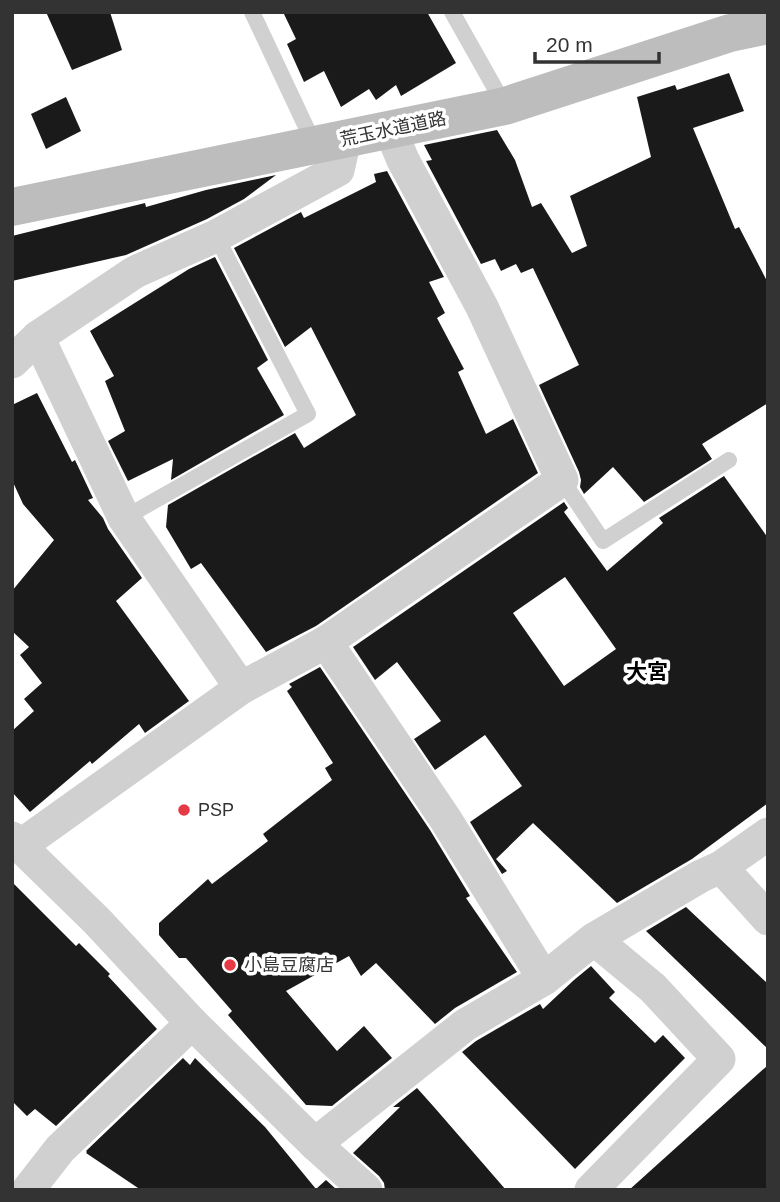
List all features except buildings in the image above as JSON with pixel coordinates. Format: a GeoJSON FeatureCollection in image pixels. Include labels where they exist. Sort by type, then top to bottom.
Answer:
{"type":"FeatureCollection","features":[{"type":"Feature","properties":{"kind":"main road","name":"荒玉水道道路"},"geometry":{"type":"LineString","coordinates":[[12,207],[505,106],[730,33],[768,25]]}},
{"type":"Feature","properties":{"kind":"street"},"geometry":{"type":"LineString","coordinates":[[366,1190],[315,1144],[192,1023],[97,921],[16,842],[241,688],[326,642],[562,480],[482,307],[403,160],[390,129]]}},
{"type":"Feature","properties":{"kind":"street"},"geometry":{"type":"LineString","coordinates":[[12,362],[38,337],[135,272],[216,236],[338,170],[330,142]]}},
{"type":"Feature","properties":{"kind":"street"},"geometry":{"type":"LineString","coordinates":[[38,337],[124,518],[241,688]]}},
{"type":"Feature","properties":{"kind":"street"},"geometry":{"type":"LineString","coordinates":[[326,642],[446,820],[544,979]]}},
{"type":"Feature","properties":{"kind":"street"},"geometry":{"type":"LineString","coordinates":[[315,1144],[458,1015],[544,979],[594,939],[721,867],[768,834]]}},
{"type":"Feature","properties":{"kind":"street"},"geometry":{"type":"LineString","coordinates":[[721,867],[768,919]]}},
{"type":"Feature","properties":{"kind":"street"},"geometry":{"type":"LineString","coordinates":[[591,1190],[719,1059],[653,988],[594,939]]}},
{"type":"Feature","properties":{"kind":"street"},"geometry":{"type":"LineString","coordinates":[[28,1190],[60,1149],[192,1023]]}},
{"type":"Feature","properties":{"kind":"lane"},"geometry":{"type":"LineString","coordinates":[[251,12],[330,142]]}},
{"type":"Feature","properties":{"kind":"lane"},"geometry":{"type":"LineString","coordinates":[[452,12],[505,106]]}},
{"type":"Feature","properties":{"kind":"lane"},"geometry":{"type":"LineString","coordinates":[[124,518],[308,414],[216,236]]}},
{"type":"Feature","properties":{"kind":"lane"},"geometry":{"type":"LineString","coordinates":[[562,480],[603,541],[729,460]]}},
{"type":"Feature","properties":{"kind":"place","name":"PSP"},"geometry":{"type":"Point","coordinates":[184,810]}},
{"type":"Feature","properties":{"kind":"place","name":"小島豆腐店"},"geometry":{"type":"Point","coordinates":[230,965]}},
{"type":"Feature","properties":{"kind":"district","name":"大宮"},"geometry":{"type":"Point","coordinates":[647,672]}}]}
